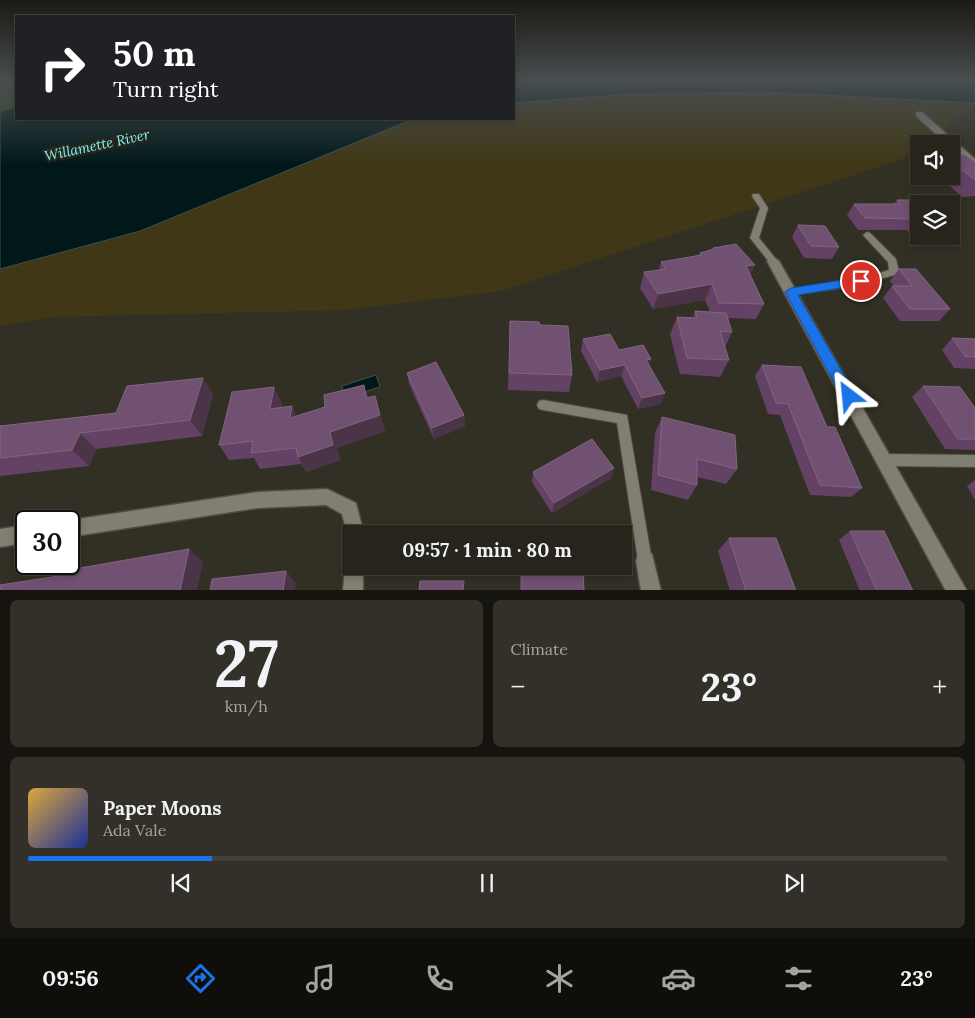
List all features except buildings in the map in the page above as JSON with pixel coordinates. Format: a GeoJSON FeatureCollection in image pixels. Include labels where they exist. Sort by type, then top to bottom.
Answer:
{"type":"FeatureCollection","features":[{"type":"Feature","properties":{"kind":"street"},"geometry":{"type":"LineString","coordinates":[[919,114],[975,164]]}},
{"type":"Feature","properties":{"kind":"street"},"geometry":{"type":"LineString","coordinates":[[773,261],[957,590]]}},
{"type":"Feature","properties":{"kind":"street"},"geometry":{"type":"LineString","coordinates":[[80,526],[258,500],[328,497],[350,509],[353,525]]}},
{"type":"Feature","properties":{"kind":"street"},"geometry":{"type":"LineString","coordinates":[[0,538],[15,536]]}},
{"type":"Feature","properties":{"kind":"street"},"geometry":{"type":"LineString","coordinates":[[645,561],[651,590]]}},
{"type":"Feature","properties":{"kind":"street"},"geometry":{"type":"LineString","coordinates":[[353,590],[354,575]]}},
{"type":"Feature","properties":{"kind":"lane"},"geometry":{"type":"LineString","coordinates":[[756,196],[764,208],[754,238],[773,261]]}},
{"type":"Feature","properties":{"kind":"lane"},"geometry":{"type":"LineString","coordinates":[[791,292],[877,278],[894,272],[893,261],[867,235]]}},
{"type":"Feature","properties":{"kind":"lane"},"geometry":{"type":"LineString","coordinates":[[543,405],[623,419],[645,561]]}},
{"type":"Feature","properties":{"kind":"lane"},"geometry":{"type":"LineString","coordinates":[[884,460],[975,461]]}},
{"type":"Feature","properties":{"kind":"sand"},"geometry":{"type":"Polygon","coordinates":[[[515,109],[970,109],[936,135],[910,135],[910,154],[903,159],[501,291],[346,310],[53,317],[0,326],[0,269],[140,231],[411,120],[515,120],[515,109]]]}},
{"type":"Feature","properties":{"kind":"water","name":"Willamette River"},"geometry":{"type":"Polygon","coordinates":[[[15,109],[15,120],[411,120],[140,231],[0,269],[0,111],[15,109]]]}},
{"type":"Feature","properties":{"kind":"water"},"geometry":{"type":"Polygon","coordinates":[[[376,375],[380,387],[345,398],[342,386],[376,375]]]}},
{"type":"Feature","properties":{"kind":"route"},"geometry":{"type":"LineString","coordinates":[[849,396],[791,292],[861,281]]}}]}
